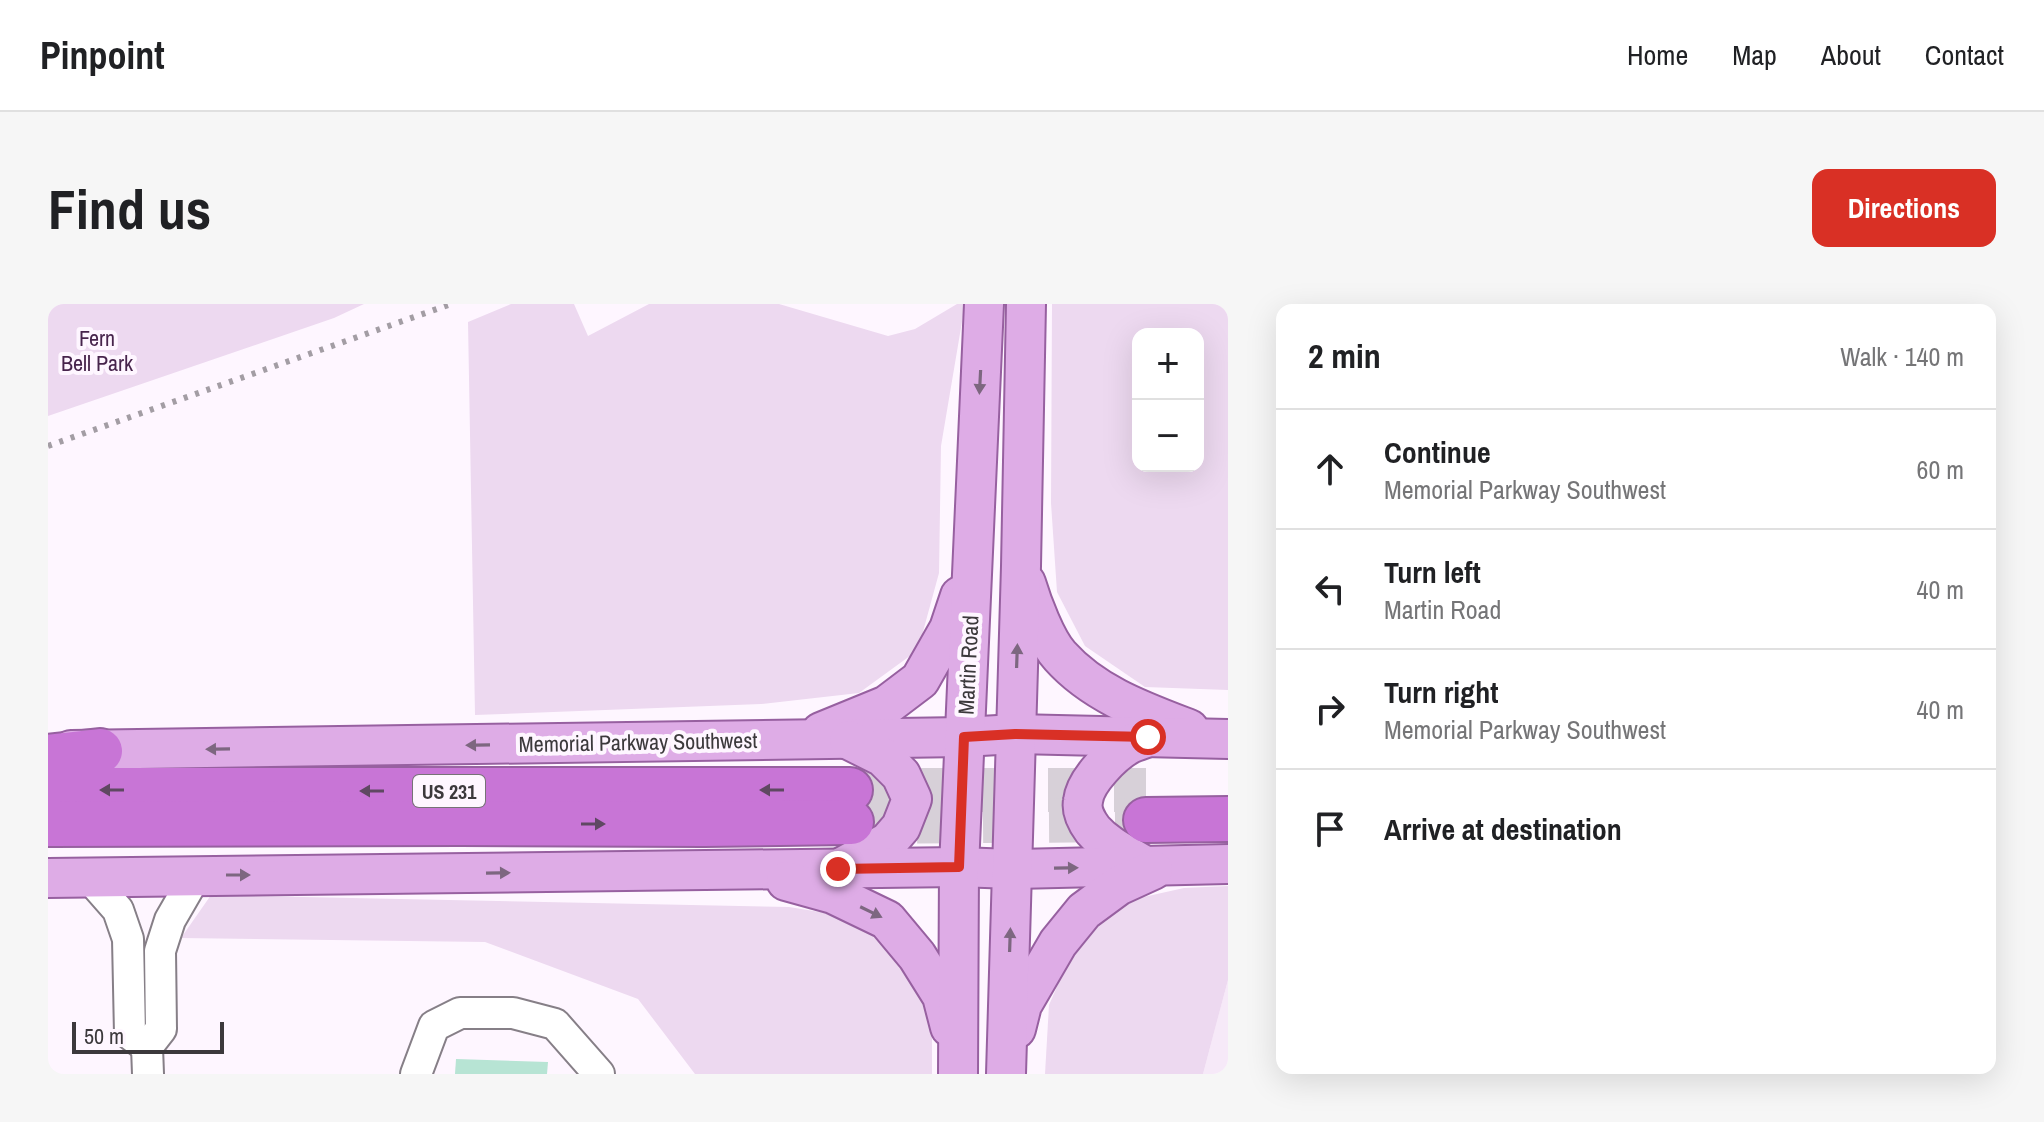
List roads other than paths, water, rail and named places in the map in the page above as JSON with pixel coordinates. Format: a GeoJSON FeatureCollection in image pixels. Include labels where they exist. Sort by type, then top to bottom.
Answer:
{"type":"FeatureCollection","features":[{"type":"Feature","properties":{"kind":"highway"},"geometry":{"type":"LineString","coordinates":[[48,757],[100,751]]}},
{"type":"Feature","properties":{"kind":"highway"},"geometry":{"type":"LineString","coordinates":[[1228,789],[1146,805],[1228,819]]}},
{"type":"Feature","properties":{"kind":"highway","name":"US 231"},"geometry":{"type":"LineString","coordinates":[[48,790],[850,806],[704,824],[48,824]]}},
{"type":"Feature","properties":{"kind":"main road","name":"Martin Road"},"geometry":{"type":"LineString","coordinates":[[958,1068],[959,867],[984,304]]}},
{"type":"Feature","properties":{"kind":"main road"},"geometry":{"type":"LineString","coordinates":[[1006,1070],[1026,304]]}},
{"type":"Feature","properties":{"kind":"main road"},"geometry":{"type":"LineString","coordinates":[[806,740],[887,705],[920,680],[949,629],[973,555]]}},
{"type":"Feature","properties":{"kind":"main road"},"geometry":{"type":"LineString","coordinates":[[1021,566],[1034,609],[1058,655],[1100,690],[1139,710],[1221,739]]}},
{"type":"Feature","properties":{"kind":"main road","name":"Memorial Parkway Southwest"},"geometry":{"type":"LineString","coordinates":[[48,750],[806,740],[1015,734],[1221,739]]}},
{"type":"Feature","properties":{"kind":"main road"},"geometry":{"type":"LineString","coordinates":[[1148,737],[1128,745],[1107,762],[1092,779],[1083,799],[1084,815],[1110,846],[1154,866]]}},
{"type":"Feature","properties":{"kind":"main road"},"geometry":{"type":"LineString","coordinates":[[838,869],[888,842],[901,827],[912,799],[901,775],[883,757],[847,739]]}},
{"type":"Feature","properties":{"kind":"main road"},"geometry":{"type":"LineString","coordinates":[[48,878],[959,867],[1012,869],[1228,864]]}},
{"type":"Feature","properties":{"kind":"main road"},"geometry":{"type":"LineString","coordinates":[[1006,1070],[1022,1005],[1058,943],[1084,911],[1118,886],[1154,866]]}},
{"type":"Feature","properties":{"kind":"main road"},"geometry":{"type":"LineString","coordinates":[[745,870],[833,894],[887,920],[917,956],[942,996],[958,1068]]}},
{"type":"Feature","properties":{"kind":"lane"},"geometry":{"type":"LineString","coordinates":[[148,1060],[161,1029],[160,951],[170,920],[196,875]]}},
{"type":"Feature","properties":{"kind":"lane"},"geometry":{"type":"LineString","coordinates":[[89,877],[118,910],[128,939],[130,1034],[148,1060]]}},
{"type":"Feature","properties":{"kind":"lane"},"geometry":{"type":"LineString","coordinates":[[416,1074],[434,1026],[460,1013],[513,1013],[555,1024],[599,1074]]}},
{"type":"Feature","properties":{"kind":"tunnel"},"geometry":{"type":"LineString","coordinates":[[850,790],[1146,790]]}},
{"type":"Feature","properties":{"kind":"tunnel"},"geometry":{"type":"LineString","coordinates":[[851,822],[1146,820]]}},
{"type":"Feature","properties":{"kind":"railway"},"geometry":{"type":"LineString","coordinates":[[48,446],[451,304]]}},
{"type":"Feature","properties":{"kind":"park label","name":"Fern Bell Park"},"geometry":{"type":"Point","coordinates":[97,350]}}]}
